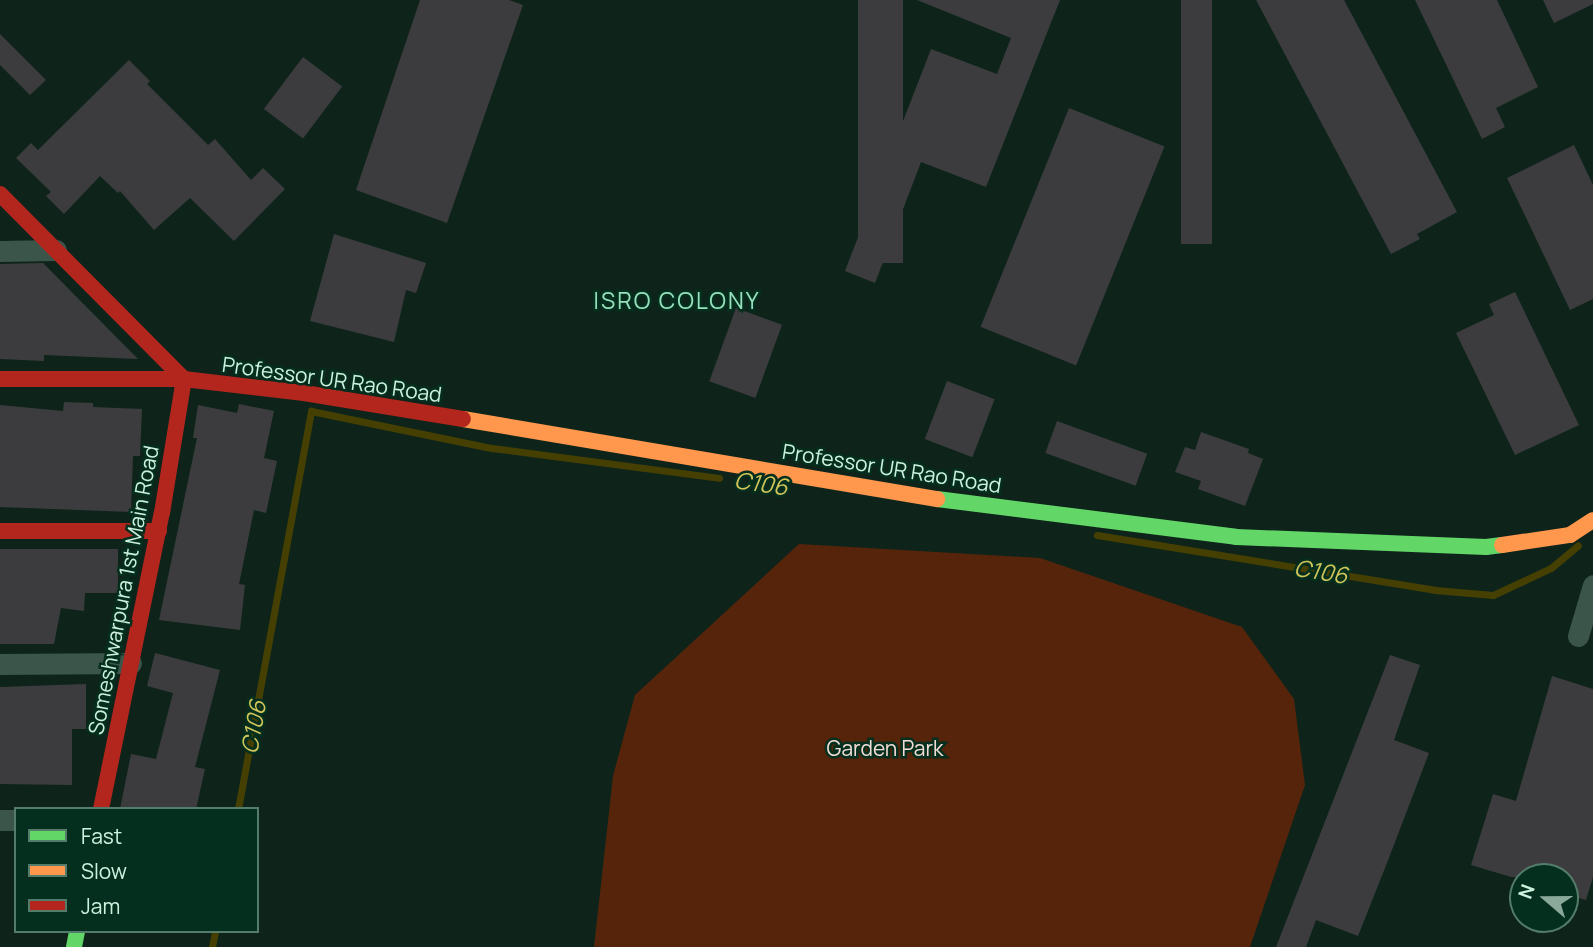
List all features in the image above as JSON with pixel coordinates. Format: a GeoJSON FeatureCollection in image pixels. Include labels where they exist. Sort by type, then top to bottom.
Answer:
{"type":"FeatureCollection","features":[{"type":"Feature","properties":{"kind":"street"},"geometry":{"type":"LineString","coordinates":[[0,194],[184,379]]}},
{"type":"Feature","properties":{"kind":"street"},"geometry":{"type":"LineString","coordinates":[[0,251],[56,250]]}},
{"type":"Feature","properties":{"kind":"street","name":"Professor UR Rao Road"},"geometry":{"type":"LineString","coordinates":[[0,379],[184,379],[356,401],[970,504],[1236,537],[1486,547],[1570,535],[1593,520]]}},
{"type":"Feature","properties":{"kind":"street","name":"Someshwarpura 1st Main Road"},"geometry":{"type":"LineString","coordinates":[[101,807],[159,531],[184,379]]}},
{"type":"Feature","properties":{"kind":"street"},"geometry":{"type":"LineString","coordinates":[[0,531],[159,531]]}},
{"type":"Feature","properties":{"kind":"street"},"geometry":{"type":"LineString","coordinates":[[1578,636],[1593,585]]}},
{"type":"Feature","properties":{"kind":"street"},"geometry":{"type":"LineString","coordinates":[[0,664],[131,663]]}},
{"type":"Feature","properties":{"kind":"green space","name":"Garden Park"},"geometry":{"type":"Polygon","coordinates":[[[799,544],[1040,558],[1242,627],[1294,699],[1305,785],[1250,947],[594,947],[613,776],[635,695],[799,544]]]}},
{"type":"Feature","properties":{"kind":"building"},"geometry":{"type":"Polygon","coordinates":[[[420,0],[509,0],[523,5],[447,223],[356,190],[420,0]]]}},
{"type":"Feature","properties":{"kind":"building"},"geometry":{"type":"Polygon","coordinates":[[[858,0],[903,0],[903,263],[858,263],[858,0]]]}},
{"type":"Feature","properties":{"kind":"building"},"geometry":{"type":"Polygon","coordinates":[[[917,0],[1060,0],[986,187],[921,162],[875,283],[845,271],[931,49],[997,74],[1011,38],[917,0]]]}},
{"type":"Feature","properties":{"kind":"building"},"geometry":{"type":"Polygon","coordinates":[[[1181,0],[1212,0],[1212,244],[1181,244],[1181,0]]]}},
{"type":"Feature","properties":{"kind":"building"},"geometry":{"type":"Polygon","coordinates":[[[1256,0],[1344,0],[1457,212],[1417,234],[1420,239],[1391,254],[1256,0]]]}},
{"type":"Feature","properties":{"kind":"building"},"geometry":{"type":"Polygon","coordinates":[[[1415,0],[1497,0],[1538,87],[1496,108],[1505,127],[1482,139],[1415,0]]]}},
{"type":"Feature","properties":{"kind":"building"},"geometry":{"type":"Polygon","coordinates":[[[1543,0],[1593,0],[1593,4],[1554,23],[1543,0]]]}},
{"type":"Feature","properties":{"kind":"building"},"geometry":{"type":"Polygon","coordinates":[[[0,34],[46,80],[30,95],[0,65],[0,34]]]}},
{"type":"Feature","properties":{"kind":"building"},"geometry":{"type":"Polygon","coordinates":[[[303,57],[342,86],[303,138],[264,109],[303,57]]]}},
{"type":"Feature","properties":{"kind":"building"},"geometry":{"type":"Polygon","coordinates":[[[129,60],[150,81],[147,84],[208,145],[215,139],[251,180],[263,168],[285,189],[234,241],[190,198],[154,230],[120,191],[118,193],[100,176],[64,214],[46,196],[51,192],[16,158],[31,143],[38,150],[129,60]]]}},
{"type":"Feature","properties":{"kind":"building"},"geometry":{"type":"Polygon","coordinates":[[[1069,108],[1164,147],[1076,365],[981,327],[1069,108]]]}},
{"type":"Feature","properties":{"kind":"building"},"geometry":{"type":"Polygon","coordinates":[[[1574,145],[1593,185],[1593,299],[1570,310],[1507,178],[1574,145]]]}},
{"type":"Feature","properties":{"kind":"building"},"geometry":{"type":"Polygon","coordinates":[[[334,234],[426,263],[416,293],[406,290],[394,342],[310,321],[334,234]]]}},
{"type":"Feature","properties":{"kind":"building"},"geometry":{"type":"Polygon","coordinates":[[[43,263],[138,359],[44,355],[44,361],[0,359],[0,264],[43,263]]]}},
{"type":"Feature","properties":{"kind":"building"},"geometry":{"type":"Polygon","coordinates":[[[1515,292],[1579,425],[1515,455],[1456,333],[1494,315],[1489,304],[1515,292]]]}},
{"type":"Feature","properties":{"kind":"building"},"geometry":{"type":"Polygon","coordinates":[[[736,308],[782,325],[755,398],[709,381],[736,308]]]}},
{"type":"Feature","properties":{"kind":"building"},"geometry":{"type":"Polygon","coordinates":[[[947,381],[995,399],[972,457],[925,439],[947,381]]]}},
{"type":"Feature","properties":{"kind":"building"},"geometry":{"type":"Polygon","coordinates":[[[64,402],[93,403],[93,407],[142,409],[140,456],[133,456],[131,512],[0,507],[0,405],[63,411],[64,402]]]}},
{"type":"Feature","properties":{"kind":"building"},"geometry":{"type":"Polygon","coordinates":[[[239,404],[274,411],[264,458],[277,461],[266,513],[254,510],[239,584],[245,585],[240,630],[159,620],[197,438],[193,438],[198,405],[237,413],[239,404]]]}},
{"type":"Feature","properties":{"kind":"building"},"geometry":{"type":"Polygon","coordinates":[[[1057,421],[1147,454],[1136,486],[1045,453],[1057,421]]]}},
{"type":"Feature","properties":{"kind":"building"},"geometry":{"type":"Polygon","coordinates":[[[1201,432],[1249,449],[1248,453],[1263,459],[1245,506],[1198,489],[1201,481],[1175,472],[1185,447],[1195,450],[1201,432]]]}},
{"type":"Feature","properties":{"kind":"building"},"geometry":{"type":"Polygon","coordinates":[[[0,549],[118,549],[118,593],[85,593],[84,611],[61,608],[54,644],[0,644],[0,549]]]}},
{"type":"Feature","properties":{"kind":"building"},"geometry":{"type":"Polygon","coordinates":[[[155,653],[220,670],[195,767],[205,769],[196,807],[120,807],[131,754],[156,759],[173,693],[147,686],[155,653]]]}},
{"type":"Feature","properties":{"kind":"building"},"geometry":{"type":"Polygon","coordinates":[[[1390,655],[1420,665],[1394,740],[1429,753],[1387,863],[1358,936],[1316,920],[1306,947],[1276,947],[1390,655]]]}},
{"type":"Feature","properties":{"kind":"building"},"geometry":{"type":"Polygon","coordinates":[[[1552,676],[1593,689],[1593,877],[1586,900],[1579,898],[1579,863],[1509,863],[1509,876],[1471,865],[1493,794],[1516,801],[1552,676]]]}},
{"type":"Feature","properties":{"kind":"building"},"geometry":{"type":"Polygon","coordinates":[[[86,684],[86,729],[72,729],[72,785],[0,784],[0,687],[86,684]]]}},
{"type":"Feature","properties":{"kind":"waterway","name":"C106"},"geometry":{"type":"LineString","coordinates":[[238,807],[311,411],[492,448],[719,478]]}},
{"type":"Feature","properties":{"kind":"waterway","name":"C106"},"geometry":{"type":"LineString","coordinates":[[1097,535],[1435,590],[1493,595],[1551,568],[1578,545]]}},
{"type":"Feature","properties":{"kind":"waterway","name":"C106"},"geometry":{"type":"LineString","coordinates":[[212,947],[215,933]]}},
{"type":"Feature","properties":{"kind":"traffic: fast"},"geometry":{"type":"LineString","coordinates":[[937,499],[1236,537],[1486,547],[1502,545]]}},
{"type":"Feature","properties":{"kind":"traffic: fast"},"geometry":{"type":"LineString","coordinates":[[74,947],[77,933]]}},
{"type":"Feature","properties":{"kind":"traffic: slow"},"geometry":{"type":"LineString","coordinates":[[463,419],[937,499]]}},
{"type":"Feature","properties":{"kind":"traffic: slow"},"geometry":{"type":"LineString","coordinates":[[1502,545],[1570,535],[1593,520]]}},
{"type":"Feature","properties":{"kind":"traffic: jam"},"geometry":{"type":"LineString","coordinates":[[0,194],[184,379]]}},
{"type":"Feature","properties":{"kind":"traffic: jam"},"geometry":{"type":"LineString","coordinates":[[0,379],[184,379],[304,393],[463,419]]}},
{"type":"Feature","properties":{"kind":"traffic: jam"},"geometry":{"type":"LineString","coordinates":[[101,807],[162,513],[184,379]]}},
{"type":"Feature","properties":{"kind":"traffic: jam"},"geometry":{"type":"LineString","coordinates":[[0,531],[159,531]]}},
{"type":"Feature","properties":{"kind":"district","name":"ISRO COLONY"},"geometry":{"type":"Point","coordinates":[677,300]}}]}
